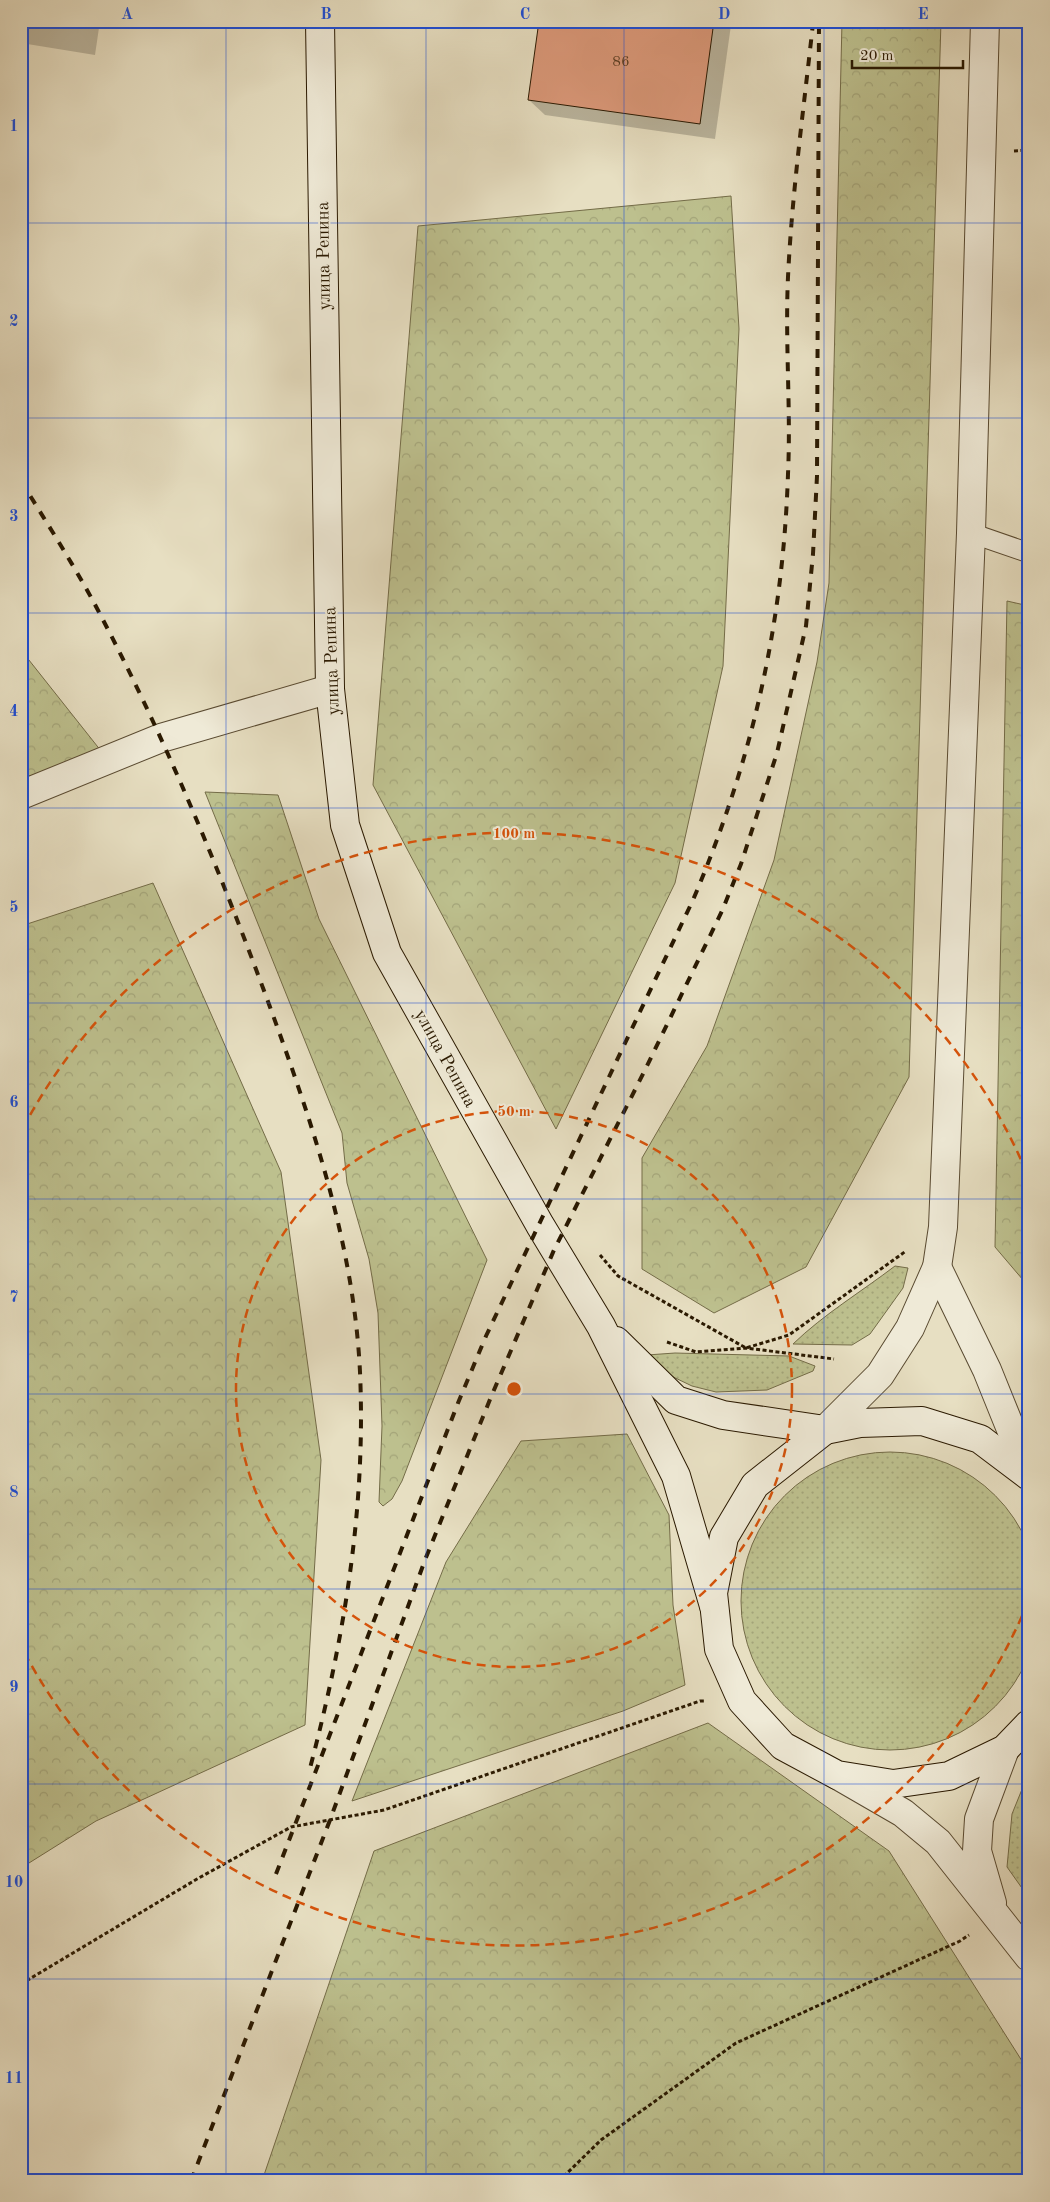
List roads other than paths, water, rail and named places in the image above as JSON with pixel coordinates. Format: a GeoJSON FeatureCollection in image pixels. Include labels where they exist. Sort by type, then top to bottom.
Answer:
{"type":"FeatureCollection","features":[{"type":"Feature","properties":{"kind":"street","name":"улица Репина"},"geometry":{"type":"LineString","coordinates":[[320,21],[330,689],[345,824],[387,953],[554,1250],[601,1326]]}},
{"type":"Feature","properties":{"kind":"street"},"geometry":{"type":"LineString","coordinates":[[984,21],[971,533],[943,1227],[937,1267],[910,1328],[880,1375],[825,1430],[755,1484],[724,1537],[713,1593],[719,1649],[742,1701],[783,1746],[903,1813],[938,1842],[1029,1957]]}},
{"type":"Feature","properties":{"kind":"street"},"geometry":{"type":"LineString","coordinates":[[21,795],[161,738],[330,689]]}},
{"type":"Feature","properties":{"kind":"street"},"geometry":{"type":"LineString","coordinates":[[937,1267],[987,1370],[1029,1475]]}},
{"type":"Feature","properties":{"kind":"street"},"geometry":{"type":"LineString","coordinates":[[601,1326],[676,1400],[723,1414],[825,1430],[860,1423],[922,1421],[980,1439],[1029,1475]]}},
{"type":"Feature","properties":{"kind":"street"},"geometry":{"type":"LineString","coordinates":[[601,1326],[676,1476],[714,1606]]}},
{"type":"Feature","properties":{"kind":"street"},"geometry":{"type":"LineString","coordinates":[[837,1775],[893,1784],[949,1776],[1005,1749],[1029,1724]]}},
{"type":"Feature","properties":{"kind":"street"},"geometry":{"type":"LineString","coordinates":[[995,1914],[977,1851],[979,1819],[1005,1749]]}},
{"type":"Feature","properties":{"kind":"lane"},"geometry":{"type":"LineString","coordinates":[[971,533],[1029,553]]}},
{"type":"Feature","properties":{"kind":"railway"},"geometry":{"type":"LineString","coordinates":[[191,2181],[330,1820],[425,1560],[491,1397],[554,1250],[644,1072],[722,911],[741,864],[777,753],[806,626],[813,554],[817,476],[819,21]]}},
{"type":"Feature","properties":{"kind":"railway"},"geometry":{"type":"LineString","coordinates":[[276,1874],[458,1403],[486,1336],[693,900],[714,848],[748,744],[761,692],[771,639],[785,530],[789,450],[788,277],[795,181],[813,23]]}},
{"type":"Feature","properties":{"kind":"railway"},"geometry":{"type":"LineString","coordinates":[[21,481],[66,554],[118,648],[166,749],[210,851],[286,1051],[316,1141],[340,1232],[356,1325],[360,1372],[359,1474],[356,1524],[342,1624],[333,1673],[309,1772]]}}]}
